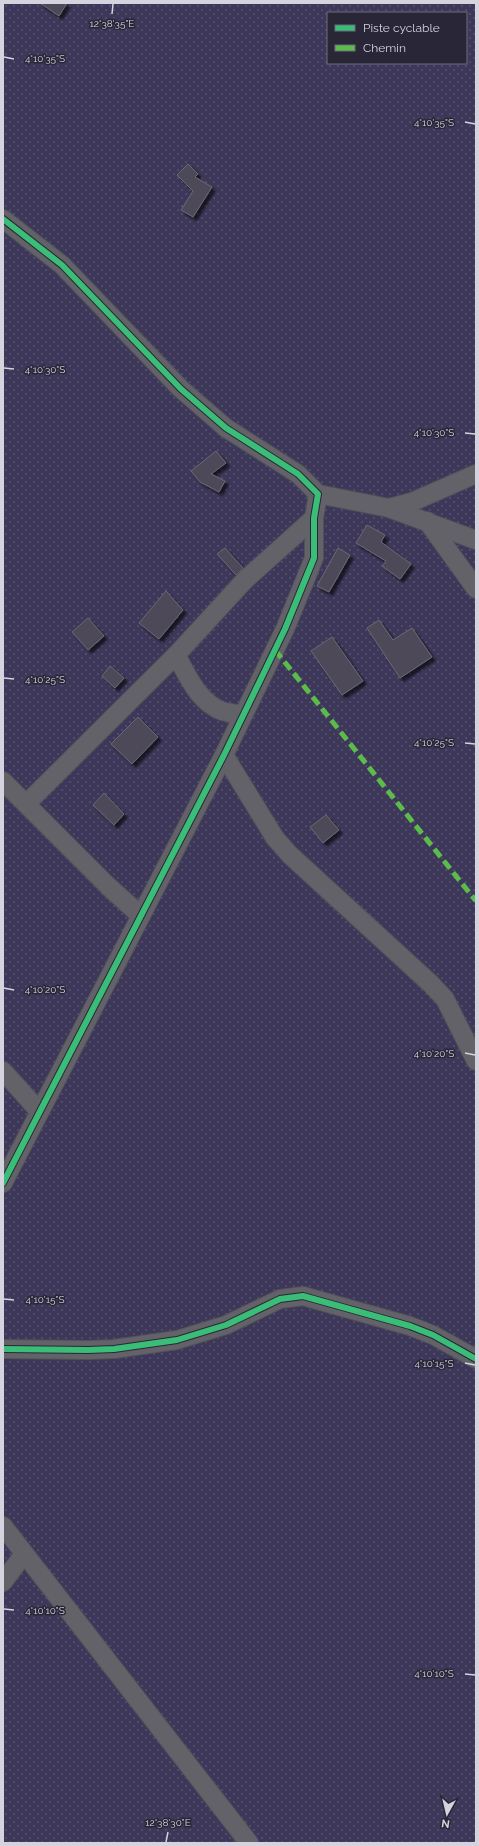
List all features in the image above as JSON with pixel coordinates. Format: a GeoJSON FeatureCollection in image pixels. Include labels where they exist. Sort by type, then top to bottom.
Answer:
{"type":"FeatureCollection","features":[{"type":"Feature","properties":{"kind":"street"},"geometry":{"type":"LineString","coordinates":[[3,219],[62,265],[181,389],[226,428],[298,474],[318,494],[389,508],[476,540]]}},
{"type":"Feature","properties":{"kind":"street"},"geometry":{"type":"LineString","coordinates":[[389,508],[412,502],[476,474]]}},
{"type":"Feature","properties":{"kind":"street"},"geometry":{"type":"LineString","coordinates":[[3,1183],[224,755],[285,629],[314,558],[314,518],[318,494]]}},
{"type":"Feature","properties":{"kind":"street"},"geometry":{"type":"LineString","coordinates":[[26,804],[176,655],[245,580],[314,518]]}},
{"type":"Feature","properties":{"kind":"street"},"geometry":{"type":"LineString","coordinates":[[426,521],[476,589]]}},
{"type":"Feature","properties":{"kind":"street"},"geometry":{"type":"LineString","coordinates":[[176,655],[201,697],[210,706],[223,712],[243,715]]}},
{"type":"Feature","properties":{"kind":"street"},"geometry":{"type":"LineString","coordinates":[[224,755],[275,838],[290,855],[431,984],[445,999],[476,1061]]}},
{"type":"Feature","properties":{"kind":"street"},"geometry":{"type":"LineString","coordinates":[[3,781],[108,886],[141,916]]}},
{"type":"Feature","properties":{"kind":"street"},"geometry":{"type":"LineString","coordinates":[[3,1071],[39,1111]]}},
{"type":"Feature","properties":{"kind":"street"},"geometry":{"type":"LineString","coordinates":[[3,1350],[114,1349],[178,1340],[226,1326],[280,1299],[303,1296],[410,1326],[433,1335],[476,1359]]}},
{"type":"Feature","properties":{"kind":"street"},"geometry":{"type":"LineString","coordinates":[[3,1526],[249,1843]]}},
{"type":"Feature","properties":{"kind":"street"},"geometry":{"type":"LineString","coordinates":[[3,1582],[24,1554]]}},
{"type":"Feature","properties":{"kind":"shaded area"},"geometry":{"type":"Polygon","coordinates":[[[3,3],[476,3],[476,1843],[3,1843],[3,3]]]}},
{"type":"Feature","properties":{"kind":"building"},"geometry":{"type":"Polygon","coordinates":[[[40,3],[67,3],[59,16],[40,3]]]}},
{"type":"Feature","properties":{"kind":"building"},"geometry":{"type":"Polygon","coordinates":[[[188,164],[198,174],[195,177],[212,187],[193,217],[181,210],[193,191],[177,175],[188,164]]]}},
{"type":"Feature","properties":{"kind":"building"},"geometry":{"type":"Polygon","coordinates":[[[216,451],[226,463],[211,474],[225,481],[219,492],[200,482],[191,471],[216,451]]]}},
{"type":"Feature","properties":{"kind":"building"},"geometry":{"type":"Polygon","coordinates":[[[367,525],[385,535],[381,542],[411,564],[400,579],[382,566],[386,561],[356,543],[367,525]]]}},
{"type":"Feature","properties":{"kind":"building"},"geometry":{"type":"Polygon","coordinates":[[[225,548],[243,568],[236,575],[217,554],[225,548]]]}},
{"type":"Feature","properties":{"kind":"building"},"geometry":{"type":"Polygon","coordinates":[[[338,548],[350,555],[329,592],[317,586],[338,548]]]}},
{"type":"Feature","properties":{"kind":"building"},"geometry":{"type":"Polygon","coordinates":[[[166,591],[183,610],[159,639],[139,623],[166,591]]]}},
{"type":"Feature","properties":{"kind":"building"},"geometry":{"type":"Polygon","coordinates":[[[88,618],[104,636],[88,650],[72,632],[88,618]]]}},
{"type":"Feature","properties":{"kind":"building"},"geometry":{"type":"Polygon","coordinates":[[[379,620],[393,640],[412,628],[432,657],[400,678],[367,628],[379,620]]]}},
{"type":"Feature","properties":{"kind":"building"},"geometry":{"type":"Polygon","coordinates":[[[332,637],[363,681],[342,695],[311,651],[332,637]]]}},
{"type":"Feature","properties":{"kind":"building"},"geometry":{"type":"Polygon","coordinates":[[[110,666],[124,678],[115,688],[102,676],[110,666]]]}},
{"type":"Feature","properties":{"kind":"building"},"geometry":{"type":"Polygon","coordinates":[[[138,717],[158,737],[132,764],[111,744],[138,717]]]}},
{"type":"Feature","properties":{"kind":"building"},"geometry":{"type":"Polygon","coordinates":[[[104,793],[124,814],[114,825],[93,805],[104,793]]]}},
{"type":"Feature","properties":{"kind":"building"},"geometry":{"type":"Polygon","coordinates":[[[326,815],[339,830],[323,843],[310,827],[326,815]]]}},
{"type":"Feature","properties":{"kind":"marked path"},"geometry":{"type":"LineString","coordinates":[[275,650],[476,901]]}},
{"type":"Feature","properties":{"kind":"cycle path"},"geometry":{"type":"LineString","coordinates":[[3,219],[62,265],[181,389],[226,428],[298,474],[318,494],[314,518],[314,558],[285,629],[224,755],[3,1183]]}},
{"type":"Feature","properties":{"kind":"cycle path"},"geometry":{"type":"LineString","coordinates":[[3,1349],[114,1349],[177,1340],[226,1325],[280,1299],[303,1296],[410,1326],[433,1335],[476,1359]]}}]}
